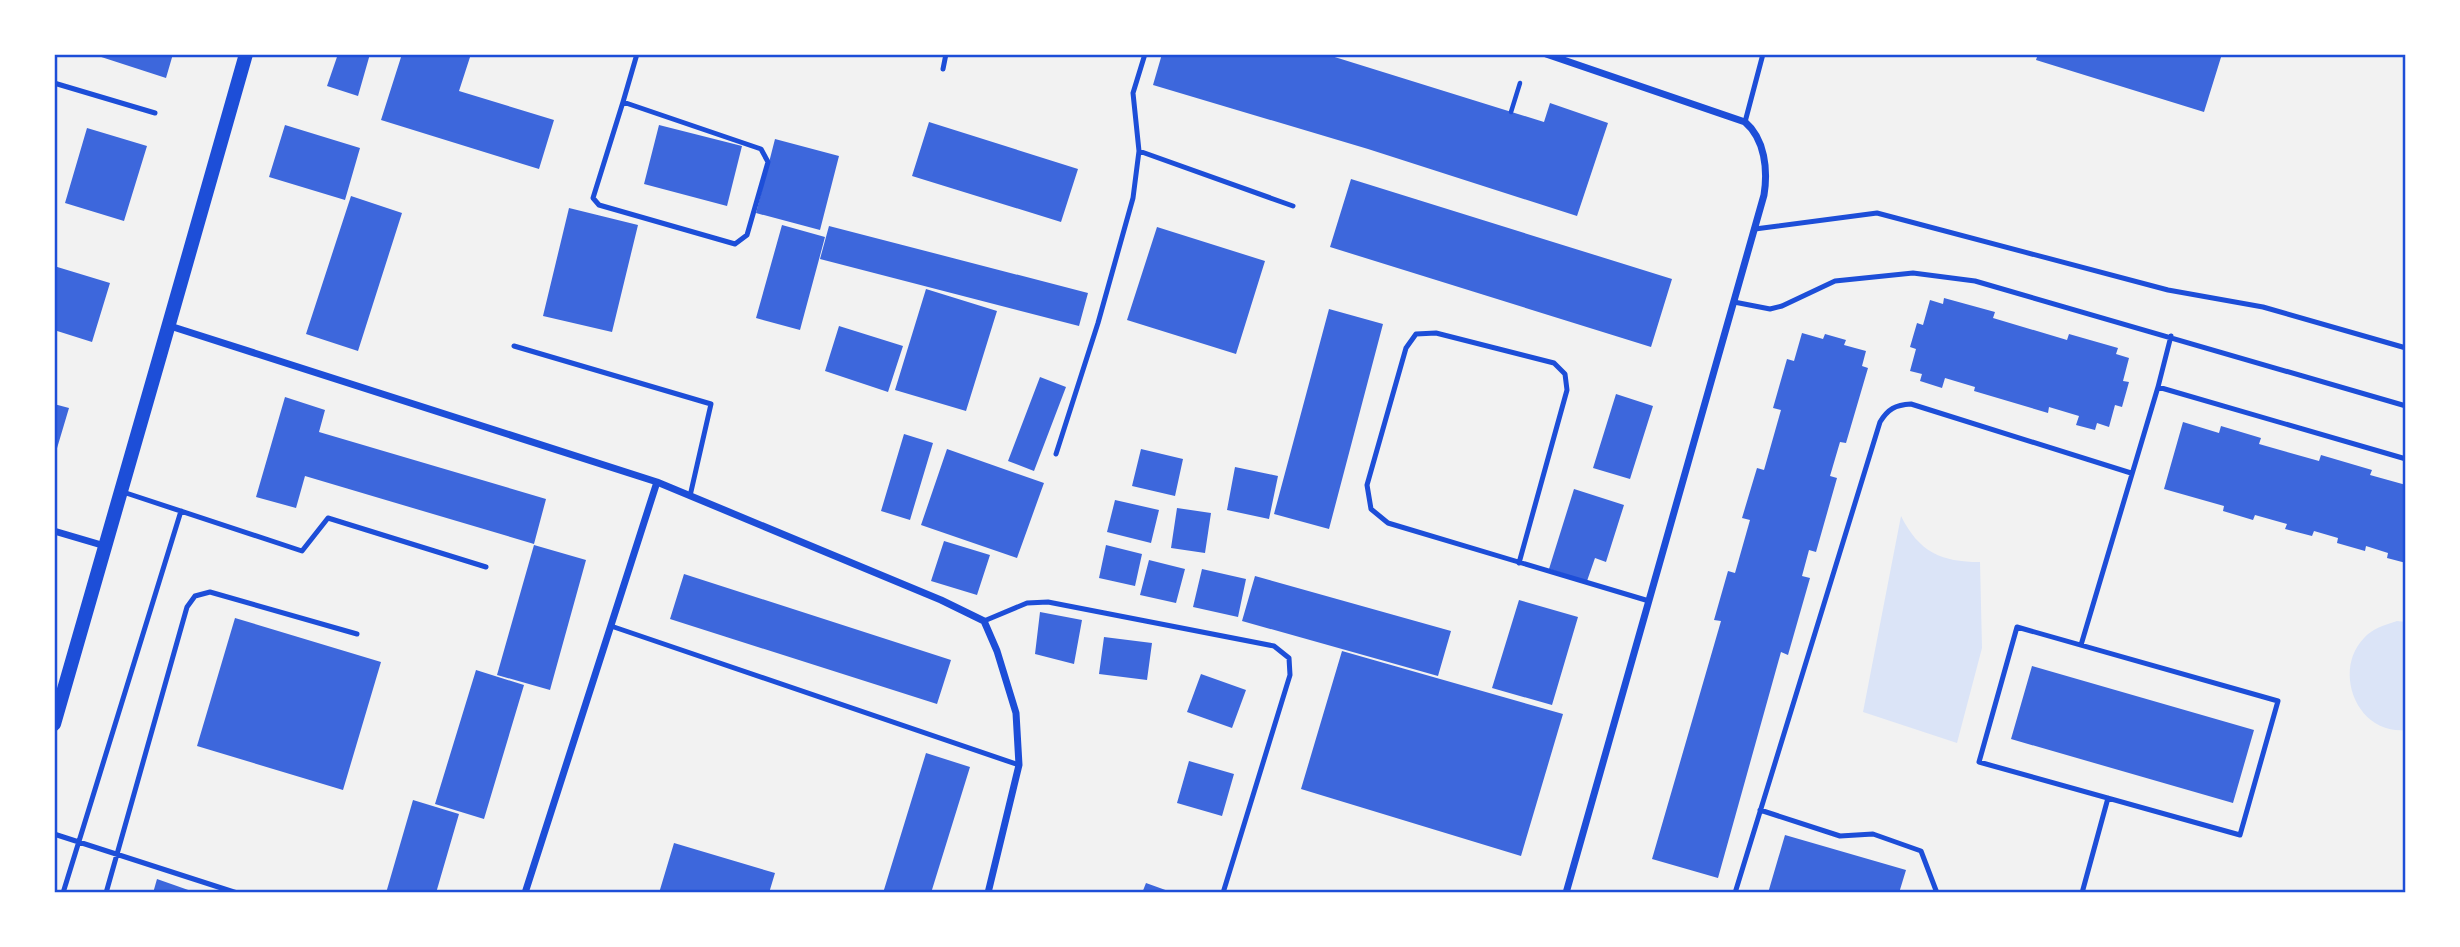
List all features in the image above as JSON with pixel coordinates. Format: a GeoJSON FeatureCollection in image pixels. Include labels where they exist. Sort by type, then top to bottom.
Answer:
{"type":"FeatureCollection","features":[{"type":"Feature","properties":{"kind":"main road"},"geometry":{"type":"LineString","coordinates":[[54,724],[246,54]]}},
{"type":"Feature","properties":{"kind":"street"},"geometry":{"type":"LineString","coordinates":[[1546,54],[1745,122],[1754,130],[1766,170],[1764,195],[1755,229],[1566,893]]}},
{"type":"Feature","properties":{"kind":"street"},"geometry":{"type":"LineString","coordinates":[[170,326],[657,482],[941,600],[984,621],[998,650],[1016,713],[1019,765],[988,893]]}},
{"type":"Feature","properties":{"kind":"street"},"geometry":{"type":"LineString","coordinates":[[525,893],[657,482]]}},
{"type":"Feature","properties":{"kind":"street"},"geometry":{"type":"LineString","coordinates":[[54,531],[105,546]]}},
{"type":"Feature","properties":{"kind":"lane"},"geometry":{"type":"LineString","coordinates":[[623,102],[761,149],[768,162],[747,235],[735,244],[598,205],[593,198],[637,54]]}},
{"type":"Feature","properties":{"kind":"lane"},"geometry":{"type":"LineString","coordinates":[[943,69],[946,54]]}},
{"type":"Feature","properties":{"kind":"lane"},"geometry":{"type":"LineString","coordinates":[[1056,454],[1098,323],[1133,198],[1139,151],[1133,93],[1145,54]]}},
{"type":"Feature","properties":{"kind":"lane"},"geometry":{"type":"LineString","coordinates":[[1745,122],[1763,54]]}},
{"type":"Feature","properties":{"kind":"lane"},"geometry":{"type":"LineString","coordinates":[[54,82],[155,113]]}},
{"type":"Feature","properties":{"kind":"lane"},"geometry":{"type":"LineString","coordinates":[[1139,151],[1293,206]]}},
{"type":"Feature","properties":{"kind":"lane"},"geometry":{"type":"LineString","coordinates":[[1755,229],[1877,213],[2168,290],[2263,307],[2406,348]]}},
{"type":"Feature","properties":{"kind":"lane"},"geometry":{"type":"LineString","coordinates":[[1734,302],[1770,309],[1835,281],[1913,273],[1975,281],[2406,405]]}},
{"type":"Feature","properties":{"kind":"lane"},"geometry":{"type":"LineString","coordinates":[[1519,563],[1567,390],[1565,374],[1554,363],[1436,332],[1416,334],[1406,348],[1367,485],[1371,509],[1388,523],[1519,563],[1649,601]]}},
{"type":"Feature","properties":{"kind":"lane"},"geometry":{"type":"LineString","coordinates":[[2081,645],[2171,336]]}},
{"type":"Feature","properties":{"kind":"lane"},"geometry":{"type":"LineString","coordinates":[[514,346],[711,404],[690,496]]}},
{"type":"Feature","properties":{"kind":"lane"},"geometry":{"type":"LineString","coordinates":[[2158,387],[2406,459]]}},
{"type":"Feature","properties":{"kind":"lane"},"geometry":{"type":"LineString","coordinates":[[1735,893],[1880,422],[1886,411],[1898,405],[1910,404],[2131,473]]}},
{"type":"Feature","properties":{"kind":"lane"},"geometry":{"type":"LineString","coordinates":[[120,491],[302,551],[328,518],[486,567]]}},
{"type":"Feature","properties":{"kind":"lane"},"geometry":{"type":"LineString","coordinates":[[63,893],[181,511]]}},
{"type":"Feature","properties":{"kind":"lane"},"geometry":{"type":"LineString","coordinates":[[106,893],[187,607],[195,596],[210,592],[357,634]]}},
{"type":"Feature","properties":{"kind":"lane"},"geometry":{"type":"LineString","coordinates":[[984,621],[1027,603],[1048,602],[1274,646],[1289,658],[1290,676],[1223,893]]}},
{"type":"Feature","properties":{"kind":"lane"},"geometry":{"type":"LineString","coordinates":[[611,626],[1019,765]]}},
{"type":"Feature","properties":{"kind":"lane"},"geometry":{"type":"LineString","coordinates":[[2017,627],[2278,701],[2240,835],[2108,798],[1979,762],[2017,627]]}},
{"type":"Feature","properties":{"kind":"lane"},"geometry":{"type":"LineString","coordinates":[[2082,893],[2108,798]]}},
{"type":"Feature","properties":{"kind":"lane"},"geometry":{"type":"LineString","coordinates":[[1760,810],[1840,836],[1873,834],[1922,851],[1937,893]]}},
{"type":"Feature","properties":{"kind":"lane"},"geometry":{"type":"LineString","coordinates":[[54,834],[237,893]]}},
{"type":"Feature","properties":{"kind":"path"},"geometry":{"type":"LineString","coordinates":[[1511,112],[1520,83]]}},
{"type":"Feature","properties":{"kind":"shaded area"},"geometry":{"type":"Polygon","coordinates":[[[1901,516],[1915,538],[1933,552],[1954,560],[1980,562],[1982,648],[1957,743],[1863,712],[1901,516]]]}},
{"type":"Feature","properties":{"kind":"shaded area"},"geometry":{"type":"Polygon","coordinates":[[[2397,621],[2406,622],[2406,730],[2389,729],[2374,722],[2363,712],[2350,683],[2350,667],[2364,638],[2375,629],[2397,621]]]}},
{"type":"Feature","properties":{"kind":"building"},"geometry":{"type":"Polygon","coordinates":[[[92,54],[173,54],[166,78],[92,54]]]}},
{"type":"Feature","properties":{"kind":"building"},"geometry":{"type":"Polygon","coordinates":[[[338,54],[370,54],[358,96],[327,86],[338,54]]]}},
{"type":"Feature","properties":{"kind":"building"},"geometry":{"type":"Polygon","coordinates":[[[402,54],[471,54],[459,91],[554,120],[539,169],[381,120],[402,54]]]}},
{"type":"Feature","properties":{"kind":"building"},"geometry":{"type":"Polygon","coordinates":[[[1162,54],[1325,54],[1544,122],[1550,103],[1608,123],[1577,216],[1368,149],[1153,85],[1162,54]]]}},
{"type":"Feature","properties":{"kind":"building"},"geometry":{"type":"Polygon","coordinates":[[[2038,54],[2222,54],[2204,112],[2036,60],[2038,54]]]}},
{"type":"Feature","properties":{"kind":"building"},"geometry":{"type":"Polygon","coordinates":[[[929,122],[1078,169],[1061,222],[912,176],[929,122]]]}},
{"type":"Feature","properties":{"kind":"building"},"geometry":{"type":"Polygon","coordinates":[[[285,125],[360,148],[345,200],[269,177],[285,125]]]}},
{"type":"Feature","properties":{"kind":"building"},"geometry":{"type":"Polygon","coordinates":[[[659,125],[742,146],[727,206],[644,184],[659,125]]]}},
{"type":"Feature","properties":{"kind":"building"},"geometry":{"type":"Polygon","coordinates":[[[87,128],[147,146],[124,221],[65,203],[87,128]]]}},
{"type":"Feature","properties":{"kind":"building"},"geometry":{"type":"Polygon","coordinates":[[[775,139],[839,156],[820,230],[756,213],[775,139]]]}},
{"type":"Feature","properties":{"kind":"building"},"geometry":{"type":"Polygon","coordinates":[[[1351,179],[1672,279],[1651,347],[1330,247],[1351,179]]]}},
{"type":"Feature","properties":{"kind":"building"},"geometry":{"type":"Polygon","coordinates":[[[351,196],[402,213],[358,351],[306,334],[351,196]]]}},
{"type":"Feature","properties":{"kind":"building"},"geometry":{"type":"Polygon","coordinates":[[[569,208],[638,225],[612,332],[543,316],[569,208]]]}},
{"type":"Feature","properties":{"kind":"building"},"geometry":{"type":"Polygon","coordinates":[[[782,225],[825,237],[800,330],[756,318],[782,225]]]}},
{"type":"Feature","properties":{"kind":"building"},"geometry":{"type":"Polygon","coordinates":[[[829,226],[1088,293],[1079,326],[820,259],[829,226]]]}},
{"type":"Feature","properties":{"kind":"building"},"geometry":{"type":"Polygon","coordinates":[[[1157,227],[1265,261],[1236,354],[1127,320],[1157,227]]]}},
{"type":"Feature","properties":{"kind":"building"},"geometry":{"type":"Polygon","coordinates":[[[54,266],[110,283],[92,342],[54,330],[54,266]]]}},
{"type":"Feature","properties":{"kind":"building"},"geometry":{"type":"Polygon","coordinates":[[[926,289],[997,311],[966,411],[895,390],[926,289]]]}},
{"type":"Feature","properties":{"kind":"building"},"geometry":{"type":"Polygon","coordinates":[[[1944,298],[1995,312],[1993,318],[2067,340],[2069,334],[2118,348],[2116,354],[2129,358],[2123,381],[2129,382],[2122,407],[2115,405],[2109,427],[2097,423],[2095,430],[2076,425],[2079,416],[2049,407],[2048,413],[1974,391],[1975,387],[1945,378],[1942,388],[1920,381],[1922,374],[1910,371],[1916,349],[1910,347],[1917,323],[1923,325],[1930,300],[1943,304],[1944,298]]]}},
{"type":"Feature","properties":{"kind":"building"},"geometry":{"type":"Polygon","coordinates":[[[1329,309],[1383,324],[1329,529],[1274,514],[1329,309]]]}},
{"type":"Feature","properties":{"kind":"building"},"geometry":{"type":"Polygon","coordinates":[[[839,326],[903,346],[888,392],[825,371],[839,326]]]}},
{"type":"Feature","properties":{"kind":"building"},"geometry":{"type":"Polygon","coordinates":[[[1802,333],[1823,339],[1825,334],[1846,340],[1844,345],[1866,351],[1862,366],[1868,368],[1846,443],[1840,442],[1830,476],[1837,478],[1816,552],[1809,550],[1802,576],[1810,578],[1788,655],[1781,652],[1718,878],[1652,859],[1721,621],[1714,620],[1728,571],[1735,573],[1750,520],[1742,518],[1757,468],[1764,470],[1781,410],[1773,408],[1787,359],[1794,361],[1802,333]]]}},
{"type":"Feature","properties":{"kind":"building"},"geometry":{"type":"Polygon","coordinates":[[[1040,377],[1066,387],[1034,471],[1008,461],[1040,377]]]}},
{"type":"Feature","properties":{"kind":"building"},"geometry":{"type":"Polygon","coordinates":[[[1616,394],[1653,406],[1630,479],[1593,468],[1616,394]]]}},
{"type":"Feature","properties":{"kind":"building"},"geometry":{"type":"Polygon","coordinates":[[[285,397],[325,410],[319,432],[546,499],[534,544],[305,476],[296,508],[256,497],[285,397]]]}},
{"type":"Feature","properties":{"kind":"building"},"geometry":{"type":"Polygon","coordinates":[[[54,404],[69,408],[55,455],[54,455],[54,404]]]}},
{"type":"Feature","properties":{"kind":"building"},"geometry":{"type":"Polygon","coordinates":[[[2183,422],[2219,433],[2221,426],[2261,438],[2259,444],[2319,461],[2321,455],[2372,470],[2370,475],[2406,485],[2406,563],[2387,558],[2388,553],[2366,546],[2365,551],[2337,543],[2338,538],[2314,531],[2312,536],[2285,529],[2287,524],[2255,515],[2253,520],[2223,511],[2224,506],[2164,489],[2183,422]]]}},
{"type":"Feature","properties":{"kind":"building"},"geometry":{"type":"Polygon","coordinates":[[[904,434],[933,443],[910,520],[881,511],[904,434]]]}},
{"type":"Feature","properties":{"kind":"building"},"geometry":{"type":"Polygon","coordinates":[[[947,449],[1044,483],[1017,558],[921,525],[947,449]]]}},
{"type":"Feature","properties":{"kind":"building"},"geometry":{"type":"Polygon","coordinates":[[[1141,449],[1183,459],[1175,496],[1132,486],[1141,449]]]}},
{"type":"Feature","properties":{"kind":"building"},"geometry":{"type":"Polygon","coordinates":[[[1235,467],[1278,476],[1269,519],[1227,510],[1235,467]]]}},
{"type":"Feature","properties":{"kind":"building"},"geometry":{"type":"Polygon","coordinates":[[[1574,489],[1624,505],[1606,562],[1595,558],[1587,581],[1549,569],[1574,489]]]}},
{"type":"Feature","properties":{"kind":"building"},"geometry":{"type":"Polygon","coordinates":[[[1115,500],[1159,510],[1151,543],[1107,532],[1115,500]]]}},
{"type":"Feature","properties":{"kind":"building"},"geometry":{"type":"Polygon","coordinates":[[[1177,508],[1211,513],[1205,553],[1171,548],[1177,508]]]}},
{"type":"Feature","properties":{"kind":"building"},"geometry":{"type":"Polygon","coordinates":[[[944,541],[990,555],[977,595],[931,581],[944,541]]]}},
{"type":"Feature","properties":{"kind":"building"},"geometry":{"type":"Polygon","coordinates":[[[534,545],[586,560],[550,690],[497,675],[534,545]]]}},
{"type":"Feature","properties":{"kind":"building"},"geometry":{"type":"Polygon","coordinates":[[[1106,545],[1142,554],[1135,586],[1099,578],[1106,545]]]}},
{"type":"Feature","properties":{"kind":"building"},"geometry":{"type":"Polygon","coordinates":[[[1149,560],[1185,569],[1176,603],[1140,595],[1149,560]]]}},
{"type":"Feature","properties":{"kind":"building"},"geometry":{"type":"Polygon","coordinates":[[[1202,569],[1246,579],[1238,617],[1193,607],[1202,569]]]}},
{"type":"Feature","properties":{"kind":"building"},"geometry":{"type":"Polygon","coordinates":[[[684,574],[951,660],[937,704],[670,619],[684,574]]]}},
{"type":"Feature","properties":{"kind":"building"},"geometry":{"type":"Polygon","coordinates":[[[1255,576],[1451,631],[1438,676],[1242,621],[1255,576]]]}},
{"type":"Feature","properties":{"kind":"building"},"geometry":{"type":"Polygon","coordinates":[[[1519,600],[1578,617],[1552,705],[1492,688],[1519,600]]]}},
{"type":"Feature","properties":{"kind":"building"},"geometry":{"type":"Polygon","coordinates":[[[1040,612],[1082,620],[1074,664],[1035,654],[1040,612]]]}},
{"type":"Feature","properties":{"kind":"building"},"geometry":{"type":"Polygon","coordinates":[[[235,618],[381,662],[343,790],[197,746],[235,618]]]}},
{"type":"Feature","properties":{"kind":"building"},"geometry":{"type":"Polygon","coordinates":[[[1104,637],[1152,643],[1147,680],[1099,674],[1104,637]]]}},
{"type":"Feature","properties":{"kind":"building"},"geometry":{"type":"Polygon","coordinates":[[[1342,651],[1563,714],[1521,856],[1301,789],[1342,651]]]}},
{"type":"Feature","properties":{"kind":"building"},"geometry":{"type":"Polygon","coordinates":[[[2032,666],[2254,730],[2233,803],[2011,739],[2032,666]]]}},
{"type":"Feature","properties":{"kind":"building"},"geometry":{"type":"Polygon","coordinates":[[[476,670],[524,685],[484,819],[435,804],[476,670]]]}},
{"type":"Feature","properties":{"kind":"building"},"geometry":{"type":"Polygon","coordinates":[[[1201,674],[1246,690],[1232,728],[1187,712],[1201,674]]]}},
{"type":"Feature","properties":{"kind":"building"},"geometry":{"type":"Polygon","coordinates":[[[926,753],[970,767],[931,893],[883,893],[926,753]]]}},
{"type":"Feature","properties":{"kind":"building"},"geometry":{"type":"Polygon","coordinates":[[[1189,761],[1234,774],[1222,816],[1177,803],[1189,761]]]}},
{"type":"Feature","properties":{"kind":"building"},"geometry":{"type":"Polygon","coordinates":[[[413,800],[459,814],[436,893],[386,893],[413,800]]]}},
{"type":"Feature","properties":{"kind":"building"},"geometry":{"type":"Polygon","coordinates":[[[1785,835],[1906,870],[1899,893],[1768,893],[1785,835]]]}},
{"type":"Feature","properties":{"kind":"building"},"geometry":{"type":"Polygon","coordinates":[[[674,843],[775,873],[769,893],[659,893],[674,843]]]}},
{"type":"Feature","properties":{"kind":"building"},"geometry":{"type":"Polygon","coordinates":[[[157,879],[194,892],[194,893],[153,893],[157,879]]]}},
{"type":"Feature","properties":{"kind":"building"},"geometry":{"type":"Polygon","coordinates":[[[1146,883],[1171,892],[1171,893],[1142,893],[1146,883]]]}}]}
